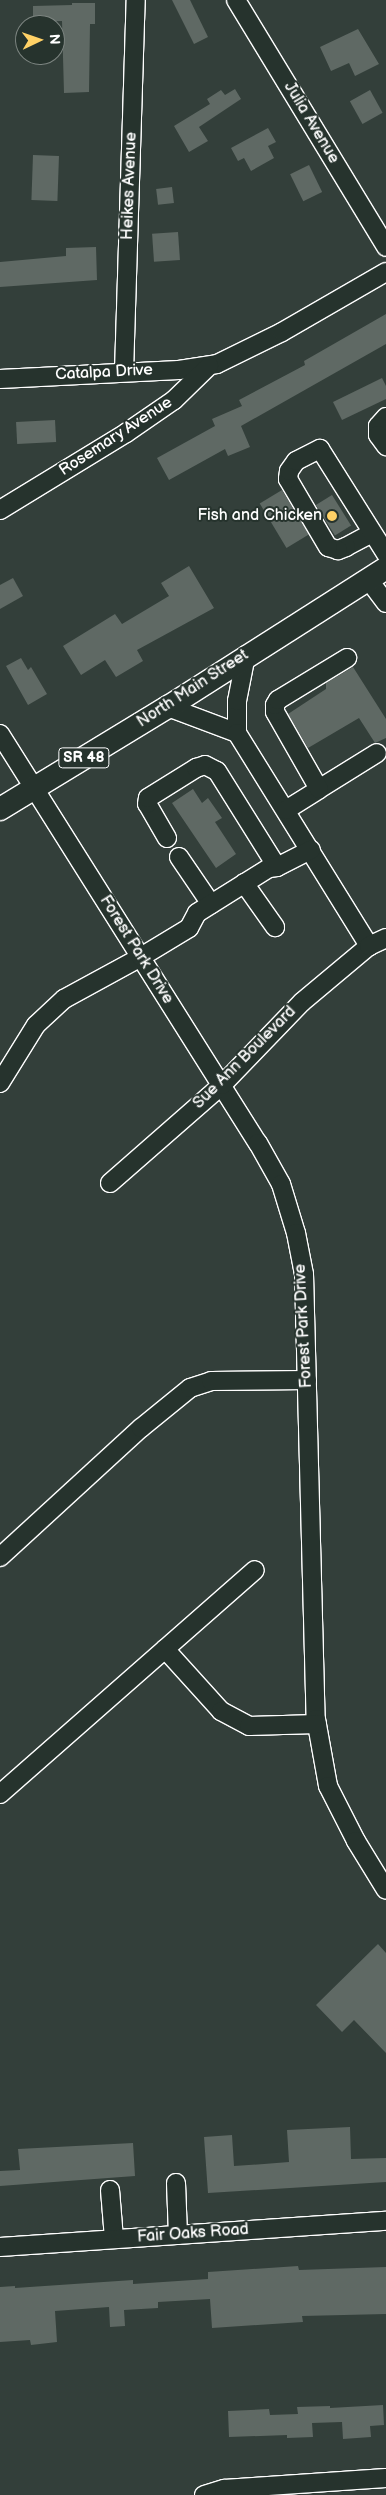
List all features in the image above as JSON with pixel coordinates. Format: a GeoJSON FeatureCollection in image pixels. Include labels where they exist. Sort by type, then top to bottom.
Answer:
{"type":"FeatureCollection","features":[{"type":"Feature","properties":{"kind":"main road","name":"North Main Street"},"geometry":{"type":"LineString","coordinates":[[0,809],[168,707],[246,655],[377,574]]}},
{"type":"Feature","properties":{"kind":"street","name":"Heikes Avenue"},"geometry":{"type":"LineString","coordinates":[[124,372],[136,0]]}},
{"type":"Feature","properties":{"kind":"street","name":"Julia Avenue"},"geometry":{"type":"LineString","coordinates":[[236,0],[386,247]]}},
{"type":"Feature","properties":{"kind":"street","name":"Rosemary Avenue"},"geometry":{"type":"LineString","coordinates":[[0,510],[126,434],[174,400],[209,366],[282,332],[386,272]]}},
{"type":"Feature","properties":{"kind":"street","name":"Catalpa Drive"},"geometry":{"type":"LineString","coordinates":[[0,379],[209,366]]}},
{"type":"Feature","properties":{"kind":"street"},"geometry":{"type":"LineString","coordinates":[[386,417],[378,426],[378,435],[386,446]]}},
{"type":"Feature","properties":{"kind":"street"},"geometry":{"type":"LineString","coordinates":[[372,533],[338,550],[328,547],[288,479],[289,471],[296,462],[320,449],[386,554]]}},
{"type":"Feature","properties":{"kind":"street"},"geometry":{"type":"LineString","coordinates":[[377,574],[386,603]]}},
{"type":"Feature","properties":{"kind":"street"},"geometry":{"type":"LineString","coordinates":[[246,655],[237,700],[237,732],[369,946]]}},
{"type":"Feature","properties":{"kind":"street"},"geometry":{"type":"LineString","coordinates":[[319,789],[275,712],[275,705],[278,700],[347,658]]}},
{"type":"Feature","properties":{"kind":"street"},"geometry":{"type":"LineString","coordinates":[[168,707],[237,732]]}},
{"type":"Feature","properties":{"kind":"street","name":"Forest Park Drive"},"geometry":{"type":"LineString","coordinates":[[3,745],[34,788],[258,1142],[280,1184],[296,1233],[304,1274],[317,1724],[328,1786],[356,1841],[386,1890]]}},
{"type":"Feature","properties":{"kind":"street"},"geometry":{"type":"LineString","coordinates":[[286,810],[377,753]]}},
{"type":"Feature","properties":{"kind":"street"},"geometry":{"type":"LineString","coordinates":[[167,838],[147,804],[148,798],[196,768],[205,765],[217,771],[277,867]]}},
{"type":"Feature","properties":{"kind":"street"},"geometry":{"type":"LineString","coordinates":[[0,1083],[36,1025],[64,999],[141,957],[189,928],[197,913],[244,883],[269,868],[277,867],[311,850]]}},
{"type":"Feature","properties":{"kind":"street"},"geometry":{"type":"LineString","coordinates":[[179,857],[211,904]]}},
{"type":"Feature","properties":{"kind":"street"},"geometry":{"type":"LineString","coordinates":[[244,883],[275,927]]}},
{"type":"Feature","properties":{"kind":"street","name":"Sue Ann Boulevard"},"geometry":{"type":"LineString","coordinates":[[110,1184],[222,1085],[302,1002],[369,946],[386,938]]}},
{"type":"Feature","properties":{"kind":"street"},"geometry":{"type":"LineString","coordinates":[[0,1557],[141,1428],[190,1388],[211,1381],[307,1380]]}},
{"type":"Feature","properties":{"kind":"street"},"geometry":{"type":"LineString","coordinates":[[0,1794],[255,1570]]}},
{"type":"Feature","properties":{"kind":"street"},"geometry":{"type":"LineString","coordinates":[[165,1649],[221,1711],[249,1726],[317,1724]]}},
{"type":"Feature","properties":{"kind":"street"},"geometry":{"type":"LineString","coordinates":[[176,2183],[178,2235]]}},
{"type":"Feature","properties":{"kind":"street"},"geometry":{"type":"LineString","coordinates":[[110,2190],[114,2239]]}},
{"type":"Feature","properties":{"kind":"street","name":"Fair Oaks Road"},"geometry":{"type":"LineString","coordinates":[[0,2247],[386,2221]]}},
{"type":"Feature","properties":{"kind":"street"},"geometry":{"type":"LineString","coordinates":[[204,2495],[224,2489],[386,2478]]}},
{"type":"Feature","properties":{"kind":"building"},"geometry":{"type":"Polygon","coordinates":[[[172,0],[190,0],[208,37],[194,44],[172,0]]]}},
{"type":"Feature","properties":{"kind":"building"},"geometry":{"type":"Polygon","coordinates":[[[72,3],[95,3],[95,24],[90,24],[89,92],[64,93],[65,15],[33,15],[33,6],[72,5],[72,3]]]}},
{"type":"Feature","properties":{"kind":"building"},"geometry":{"type":"Polygon","coordinates":[[[358,29],[379,64],[355,76],[349,63],[331,71],[320,47],[358,29]]]}},
{"type":"Feature","properties":{"kind":"building"},"geometry":{"type":"Polygon","coordinates":[[[235,89],[241,99],[199,127],[208,141],[189,152],[174,126],[210,104],[207,99],[221,90],[225,95],[235,89]]]}},
{"type":"Feature","properties":{"kind":"building"},"geometry":{"type":"Polygon","coordinates":[[[370,90],[383,113],[362,124],[350,101],[370,90]]]}},
{"type":"Feature","properties":{"kind":"building"},"geometry":{"type":"Polygon","coordinates":[[[268,128],[276,142],[268,146],[274,158],[251,171],[244,158],[238,161],[231,148],[268,128]]]}},
{"type":"Feature","properties":{"kind":"building"},"geometry":{"type":"Polygon","coordinates":[[[33,155],[59,156],[57,201],[31,200],[33,155]]]}},
{"type":"Feature","properties":{"kind":"building"},"geometry":{"type":"Polygon","coordinates":[[[309,165],[322,192],[303,201],[290,174],[309,165]]]}},
{"type":"Feature","properties":{"kind":"building"},"geometry":{"type":"Polygon","coordinates":[[[172,187],[174,203],[158,205],[156,189],[172,187]]]}},
{"type":"Feature","properties":{"kind":"building"},"geometry":{"type":"Polygon","coordinates":[[[178,232],[180,260],[154,262],[152,234],[178,232]]]}},
{"type":"Feature","properties":{"kind":"building"},"geometry":{"type":"Polygon","coordinates":[[[96,247],[97,280],[0,287],[0,262],[66,256],[66,248],[96,247]]]}},
{"type":"Feature","properties":{"kind":"building"},"geometry":{"type":"Polygon","coordinates":[[[386,314],[386,344],[241,426],[250,447],[228,456],[225,449],[169,480],[157,458],[215,426],[212,419],[242,406],[239,400],[305,365],[304,361],[386,314]]]}},
{"type":"Feature","properties":{"kind":"building"},"geometry":{"type":"Polygon","coordinates":[[[382,378],[386,386],[386,399],[342,420],[333,402],[382,378]]]}},
{"type":"Feature","properties":{"kind":"building"},"geometry":{"type":"Polygon","coordinates":[[[55,420],[56,442],[17,444],[16,422],[55,420]]]}},
{"type":"Feature","properties":{"kind":"building"},"geometry":{"type":"Polygon","coordinates":[[[282,490],[309,535],[286,548],[260,503],[282,490]]]}},
{"type":"Feature","properties":{"kind":"building","name":"Fish and Chicken"},"geometry":{"type":"Polygon","coordinates":[[[332,495],[351,526],[335,536],[316,505],[332,495]]]}},
{"type":"Feature","properties":{"kind":"building"},"geometry":{"type":"Polygon","coordinates":[[[189,566],[214,608],[137,650],[143,661],[116,677],[105,660],[81,675],[63,646],[115,614],[122,624],[169,596],[161,583],[189,566]]]}},
{"type":"Feature","properties":{"kind":"building"},"geometry":{"type":"Polygon","coordinates":[[[13,578],[23,596],[0,609],[0,585],[13,578]]]}},
{"type":"Feature","properties":{"kind":"building"},"geometry":{"type":"Polygon","coordinates":[[[21,658],[28,670],[31,667],[47,694],[28,705],[6,666],[21,658]]]}},
{"type":"Feature","properties":{"kind":"building"},"geometry":{"type":"Polygon","coordinates":[[[353,667],[386,719],[386,738],[375,743],[359,718],[308,748],[288,714],[326,689],[326,683],[353,667]]]}},
{"type":"Feature","properties":{"kind":"building"},"geometry":{"type":"Polygon","coordinates":[[[193,789],[202,803],[208,798],[222,818],[215,822],[236,854],[216,868],[172,803],[193,789]]]}},
{"type":"Feature","properties":{"kind":"building"},"geometry":{"type":"Polygon","coordinates":[[[378,1944],[386,1953],[386,2053],[354,2020],[342,2032],[316,2005],[378,1944]]]}},
{"type":"Feature","properties":{"kind":"building"},"geometry":{"type":"Polygon","coordinates":[[[350,2127],[351,2159],[386,2158],[386,2182],[208,2193],[204,2137],[232,2135],[234,2166],[264,2164],[289,2162],[287,2130],[350,2127]]]}},
{"type":"Feature","properties":{"kind":"building"},"geometry":{"type":"Polygon","coordinates":[[[133,2143],[135,2176],[0,2186],[0,2171],[20,2170],[18,2149],[133,2143]]]}},
{"type":"Feature","properties":{"kind":"building"},"geometry":{"type":"Polygon","coordinates":[[[298,2266],[299,2270],[386,2267],[386,2314],[302,2316],[303,2322],[212,2328],[210,2299],[158,2302],[158,2308],[124,2310],[125,2326],[110,2327],[109,2307],[55,2311],[57,2342],[31,2345],[30,2340],[0,2342],[0,2287],[15,2286],[15,2288],[133,2280],[133,2284],[208,2279],[208,2272],[298,2266]]]}},
{"type":"Feature","properties":{"kind":"building"},"geometry":{"type":"Polygon","coordinates":[[[383,2405],[384,2425],[370,2426],[371,2437],[343,2439],[342,2422],[312,2423],[313,2437],[287,2438],[287,2435],[229,2437],[228,2411],[269,2409],[270,2415],[298,2414],[297,2407],[330,2406],[330,2408],[383,2405]]]}},
{"type":"Feature","properties":{"kind":"place","name":"Fish and Chicken"},"geometry":{"type":"Point","coordinates":[332,516]}}]}
